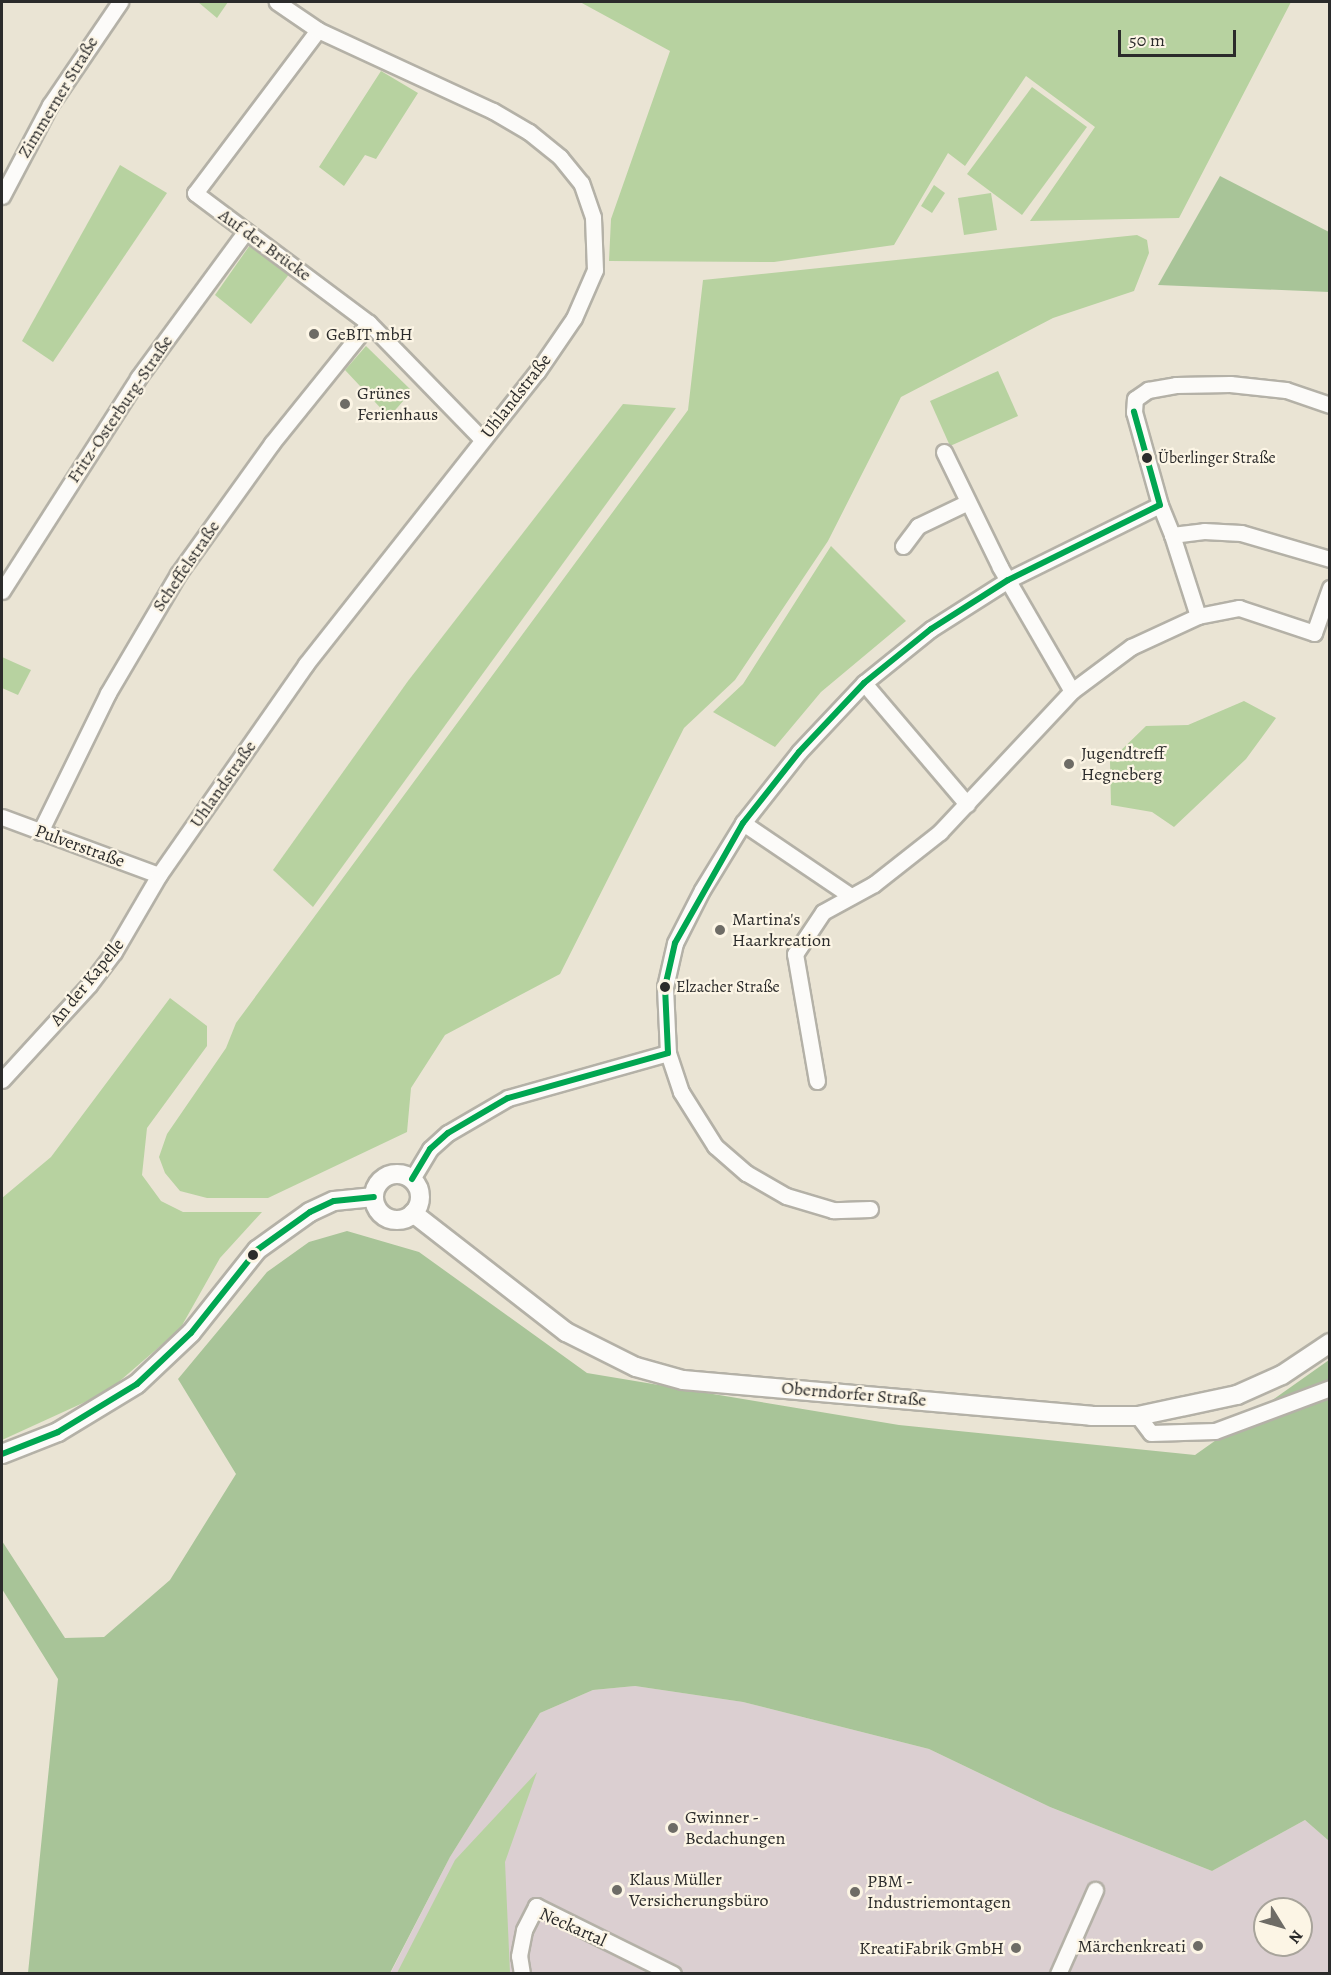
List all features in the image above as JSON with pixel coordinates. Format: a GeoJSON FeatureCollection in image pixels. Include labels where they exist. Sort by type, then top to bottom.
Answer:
{"type":"FeatureCollection","features":[{"type":"Feature","properties":{"kind":"street","name":"Zimmerner Straße"},"geometry":{"type":"LineString","coordinates":[[2,196],[56,95],[120,2]]}},
{"type":"Feature","properties":{"kind":"street","name":"Uhlandstraße"},"geometry":{"type":"LineString","coordinates":[[159,875],[306,664],[543,363],[574,318],[595,270],[593,217],[581,183],[560,156],[529,132],[318,30],[277,2]]}},
{"type":"Feature","properties":{"kind":"street","name":"Auf der Brücke"},"geometry":{"type":"LineString","coordinates":[[318,30],[195,193],[369,323],[482,439]]}},
{"type":"Feature","properties":{"kind":"street","name":"Fritz-Osterburg-Straße"},"geometry":{"type":"LineString","coordinates":[[2,591],[138,378],[246,231]]}},
{"type":"Feature","properties":{"kind":"street","name":"Scheffelstraße"},"geometry":{"type":"LineString","coordinates":[[40,832],[108,693],[178,574],[272,443],[369,323]]}},
{"type":"Feature","properties":{"kind":"street"},"geometry":{"type":"LineString","coordinates":[[1198,616],[1160,505],[1134,412],[1135,399],[1148,390],[1176,385],[1230,384],[1286,390],[1329,405]]}},
{"type":"Feature","properties":{"kind":"street"},"geometry":{"type":"LineString","coordinates":[[944,452],[1008,580],[1072,690]]}},
{"type":"Feature","properties":{"kind":"street"},"geometry":{"type":"LineString","coordinates":[[903,546],[918,526],[968,502]]}},
{"type":"Feature","properties":{"kind":"street"},"geometry":{"type":"LineString","coordinates":[[870,1209],[833,1210],[786,1196],[747,1173],[715,1146],[681,1092],[668,1053],[665,987],[675,943],[743,823],[799,752],[864,683],[932,629],[1008,580],[1160,505]]}},
{"type":"Feature","properties":{"kind":"street"},"geometry":{"type":"LineString","coordinates":[[1172,535],[1204,531],[1241,533],[1329,559]]}},
{"type":"Feature","properties":{"kind":"street"},"geometry":{"type":"LineString","coordinates":[[817,1081],[795,954],[823,912],[902,864],[967,804],[1072,690],[1131,647],[1198,616],[1239,608],[1314,633],[1329,588]]}},
{"type":"Feature","properties":{"kind":"street"},"geometry":{"type":"LineString","coordinates":[[864,683],[967,804]]}},
{"type":"Feature","properties":{"kind":"street","name":"Pulverstraße"},"geometry":{"type":"LineString","coordinates":[[2,817],[159,875]]}},
{"type":"Feature","properties":{"kind":"street"},"geometry":{"type":"LineString","coordinates":[[743,823],[851,896]]}},
{"type":"Feature","properties":{"kind":"street","name":"An der Kapelle"},"geometry":{"type":"LineString","coordinates":[[2,1080],[89,985],[131,925],[159,875]]}},
{"type":"Feature","properties":{"kind":"street"},"geometry":{"type":"LineString","coordinates":[[412,1179],[430,1149],[448,1133],[508,1098],[668,1053]]}},
{"type":"Feature","properties":{"kind":"street"},"geometry":{"type":"LineString","coordinates":[[391,1175],[412,1179],[420,1200],[413,1214],[399,1220],[385,1216],[374,1197],[379,1183],[391,1175]]}},
{"type":"Feature","properties":{"kind":"street"},"geometry":{"type":"LineString","coordinates":[[2,1454],[58,1432],[137,1384],[190,1334],[257,1250],[310,1212],[334,1201],[374,1197]]}},
{"type":"Feature","properties":{"kind":"street","name":"Oberndorfer Straße"},"geometry":{"type":"LineString","coordinates":[[413,1214],[548,1321],[636,1367],[683,1380],[1091,1416],[1138,1416],[1237,1395],[1282,1375],[1329,1343]]}},
{"type":"Feature","properties":{"kind":"street"},"geometry":{"type":"LineString","coordinates":[[1138,1416],[1151,1433],[1215,1431],[1329,1388]]}},
{"type":"Feature","properties":{"kind":"street"},"geometry":{"type":"LineString","coordinates":[[1058,1974],[1095,1890]]}},
{"type":"Feature","properties":{"kind":"street","name":"Neckartal"},"geometry":{"type":"LineString","coordinates":[[522,1974],[519,1956],[524,1930],[536,1906],[673,1974]]}},
{"type":"Feature","properties":{"kind":"shaded area"},"geometry":{"type":"Polygon","coordinates":[[[635,1686],[743,1702],[929,1749],[1050,1807],[1212,1871],[1305,1820],[1329,1841],[1329,1973],[390,1974],[450,1857],[540,1713],[593,1690],[635,1686]]]}},
{"type":"Feature","properties":{"kind":"green space"},"geometry":{"type":"Polygon","coordinates":[[[198,2],[228,2],[217,18],[198,2]]]}},
{"type":"Feature","properties":{"kind":"green space"},"geometry":{"type":"Polygon","coordinates":[[[580,2],[1291,2],[1179,218],[1030,221],[1095,127],[1026,76],[965,166],[948,153],[894,245],[774,262],[609,261],[611,219],[670,51],[580,2]]]}},
{"type":"Feature","properties":{"kind":"green space"},"geometry":{"type":"Polygon","coordinates":[[[381,71],[418,93],[376,159],[365,155],[344,186],[319,167],[381,71]]]}},
{"type":"Feature","properties":{"kind":"green space"},"geometry":{"type":"Polygon","coordinates":[[[1032,87],[1087,127],[1022,215],[967,174],[1032,87]]]}},
{"type":"Feature","properties":{"kind":"green space"},"geometry":{"type":"Polygon","coordinates":[[[120,165],[167,193],[53,362],[22,341],[120,165]]]}},
{"type":"Feature","properties":{"kind":"green space"},"geometry":{"type":"Polygon","coordinates":[[[1220,176],[1329,232],[1329,292],[1158,285],[1220,176]]]}},
{"type":"Feature","properties":{"kind":"green space"},"geometry":{"type":"Polygon","coordinates":[[[934,185],[945,193],[932,213],[921,206],[934,185]]]}},
{"type":"Feature","properties":{"kind":"green space"},"geometry":{"type":"Polygon","coordinates":[[[991,193],[997,230],[964,235],[958,198],[991,193]]]}},
{"type":"Feature","properties":{"kind":"green space"},"geometry":{"type":"Polygon","coordinates":[[[1137,235],[1147,240],[1149,253],[1134,291],[1053,318],[901,397],[828,541],[735,680],[684,728],[560,974],[445,1035],[411,1088],[407,1132],[268,1198],[207,1198],[180,1191],[165,1173],[159,1157],[167,1134],[226,1048],[236,1023],[688,410],[703,280],[1137,235]]]}},
{"type":"Feature","properties":{"kind":"green space"},"geometry":{"type":"Polygon","coordinates":[[[250,245],[290,273],[251,324],[215,295],[250,245]]]}},
{"type":"Feature","properties":{"kind":"green space"},"geometry":{"type":"Polygon","coordinates":[[[366,346],[412,391],[389,417],[345,370],[366,346]]]}},
{"type":"Feature","properties":{"kind":"green space"},"geometry":{"type":"Polygon","coordinates":[[[998,371],[1018,416],[950,446],[930,401],[998,371]]]}},
{"type":"Feature","properties":{"kind":"green space"},"geometry":{"type":"Polygon","coordinates":[[[623,404],[676,408],[313,907],[273,870],[408,681],[623,404]]]}},
{"type":"Feature","properties":{"kind":"green space"},"geometry":{"type":"Polygon","coordinates":[[[831,546],[906,621],[821,692],[775,747],[713,712],[743,684],[831,546]]]}},
{"type":"Feature","properties":{"kind":"green space"},"geometry":{"type":"Polygon","coordinates":[[[2,657],[31,670],[18,695],[2,688],[2,657]]]}},
{"type":"Feature","properties":{"kind":"green space"},"geometry":{"type":"Polygon","coordinates":[[[1244,701],[1276,718],[1246,759],[1174,827],[1152,812],[1111,805],[1110,761],[1146,726],[1188,725],[1244,701]]]}},
{"type":"Feature","properties":{"kind":"green space"},"geometry":{"type":"Polygon","coordinates":[[[170,998],[207,1026],[207,1046],[147,1128],[142,1175],[161,1201],[183,1212],[262,1212],[220,1258],[180,1329],[107,1392],[2,1440],[2,1198],[51,1157],[170,998]]]}},
{"type":"Feature","properties":{"kind":"green space"},"geometry":{"type":"Polygon","coordinates":[[[347,1231],[419,1252],[587,1373],[899,1425],[1195,1455],[1329,1360],[1329,1841],[1305,1820],[1212,1871],[1050,1807],[929,1749],[743,1702],[635,1686],[593,1690],[540,1713],[450,1857],[390,1973],[28,1973],[58,1679],[2,1589],[2,1541],[65,1638],[104,1637],[170,1580],[236,1474],[178,1379],[267,1272],[309,1242],[347,1231]]]}},
{"type":"Feature","properties":{"kind":"green space"},"geometry":{"type":"Polygon","coordinates":[[[537,1772],[505,1862],[510,1973],[397,1973],[455,1860],[537,1772]]]}},
{"type":"Feature","properties":{"kind":"transit line"},"geometry":{"type":"LineString","coordinates":[[412,1179],[430,1149],[448,1133],[508,1098],[668,1053],[665,987],[675,943],[743,823],[799,752],[864,683],[931,629],[1008,580],[1160,505],[1134,412]]}},
{"type":"Feature","properties":{"kind":"transit line"},"geometry":{"type":"LineString","coordinates":[[2,1454],[58,1432],[137,1384],[191,1333],[257,1250],[310,1212],[334,1201],[374,1197]]}},
{"type":"Feature","properties":{"kind":"place","name":"GeBIT mbH"},"geometry":{"type":"Point","coordinates":[314,334]}},
{"type":"Feature","properties":{"kind":"place","name":"Grünes Ferienhaus"},"geometry":{"type":"Point","coordinates":[345,404]}},
{"type":"Feature","properties":{"kind":"place","name":"Überlinger Straße"},"geometry":{"type":"Point","coordinates":[1147,458]}},
{"type":"Feature","properties":{"kind":"place","name":"Jugendtreff Hegneberg"},"geometry":{"type":"Point","coordinates":[1069,764]}},
{"type":"Feature","properties":{"kind":"place","name":"Martina's Haarkreation"},"geometry":{"type":"Point","coordinates":[720,930]}},
{"type":"Feature","properties":{"kind":"place","name":"Elzacher Straße"},"geometry":{"type":"Point","coordinates":[665,987]}},
{"type":"Feature","properties":{"kind":"place","name":"Gwinner - Bedachungen"},"geometry":{"type":"Point","coordinates":[673,1828]}},
{"type":"Feature","properties":{"kind":"place","name":"Klaus Müller Versicherungsbüro"},"geometry":{"type":"Point","coordinates":[617,1890]}},
{"type":"Feature","properties":{"kind":"place","name":"PBM - Industriemontagen"},"geometry":{"type":"Point","coordinates":[855,1892]}},
{"type":"Feature","properties":{"kind":"place","name":"Märchenkreati"},"geometry":{"type":"Point","coordinates":[1198,1946]}},
{"type":"Feature","properties":{"kind":"place","name":"KreatiFabrik GmbH"},"geometry":{"type":"Point","coordinates":[1016,1948]}}]}
